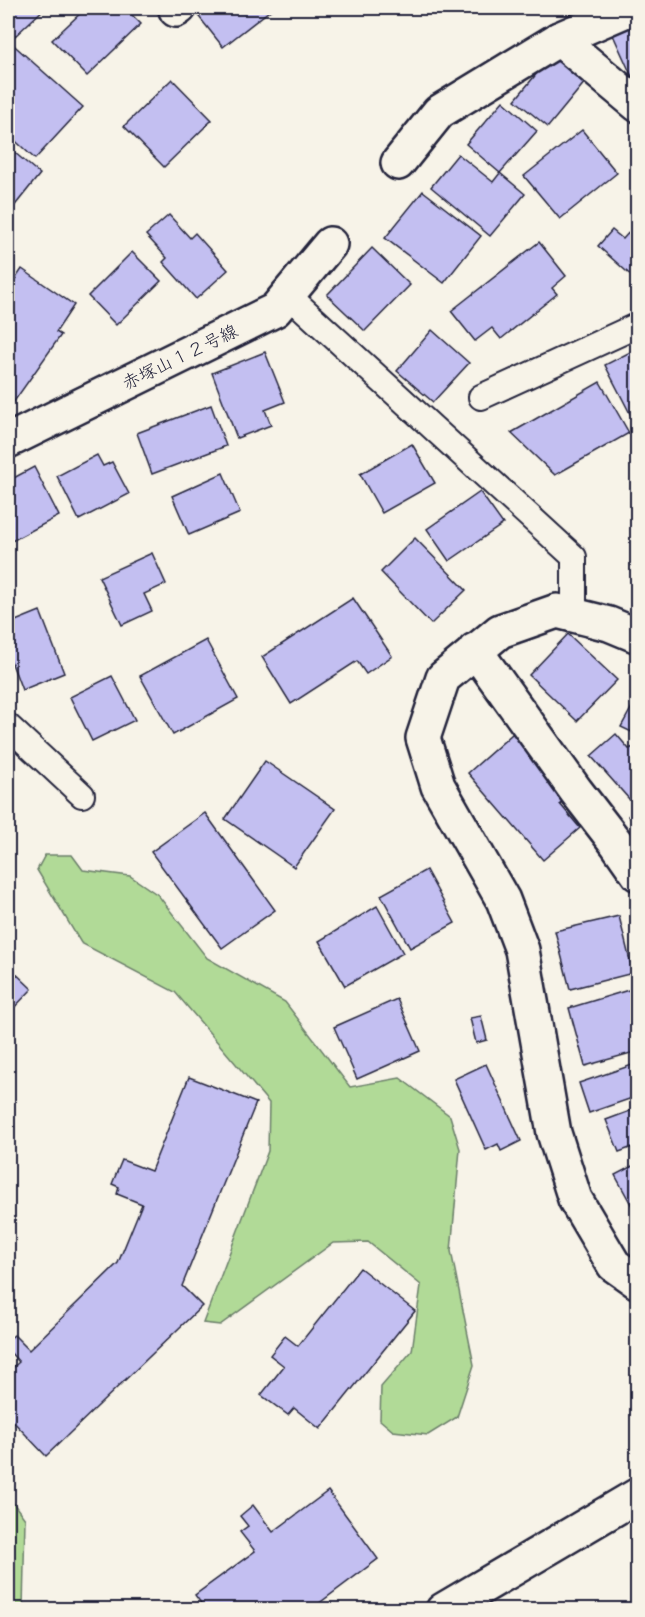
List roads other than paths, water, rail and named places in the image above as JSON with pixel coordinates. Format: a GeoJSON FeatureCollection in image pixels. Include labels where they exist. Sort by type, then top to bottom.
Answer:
{"type":"FeatureCollection","features":[{"type":"Feature","properties":{"kind":"street"},"geometry":{"type":"LineString","coordinates":[[398,163],[439,112],[559,39],[631,8]]}},
{"type":"Feature","properties":{"kind":"street"},"geometry":{"type":"LineString","coordinates":[[559,39],[638,105]]}},
{"type":"Feature","properties":{"kind":"street","name":"赤塚山１２号線"},"geometry":{"type":"LineString","coordinates":[[8,441],[275,310],[330,244]]}},
{"type":"Feature","properties":{"kind":"street"},"geometry":{"type":"LineString","coordinates":[[638,636],[609,624],[557,611],[500,631],[443,678],[423,738],[438,786],[503,900],[522,950],[555,1133],[575,1199],[614,1265],[638,1282]]}},
{"type":"Feature","properties":{"kind":"street"},"geometry":{"type":"LineString","coordinates":[[476,650],[638,874]]}},
{"type":"Feature","properties":{"kind":"street"},"geometry":{"type":"LineString","coordinates":[[443,1610],[638,1495]]}},
{"type":"Feature","properties":{"kind":"lane"},"geometry":{"type":"LineString","coordinates":[[288,295],[574,557],[574,615]]}},
{"type":"Feature","properties":{"kind":"lane"},"geometry":{"type":"LineString","coordinates":[[481,397],[638,325]]}},
{"type":"Feature","properties":{"kind":"lane"},"geometry":{"type":"LineString","coordinates":[[8,726],[82,795]]}}]}
